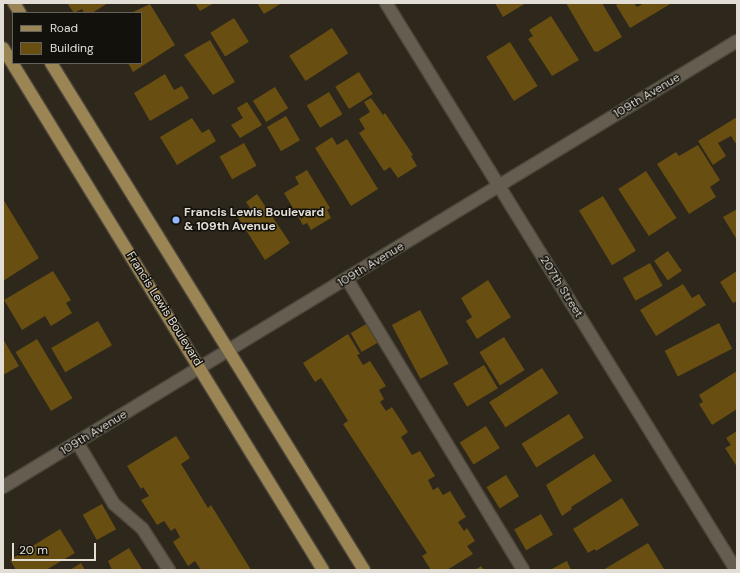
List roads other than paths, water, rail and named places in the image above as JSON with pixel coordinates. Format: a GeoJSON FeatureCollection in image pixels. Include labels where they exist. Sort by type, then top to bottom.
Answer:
{"type":"FeatureCollection","features":[{"type":"Feature","properties":{"kind":"main road"},"geometry":{"type":"LineString","coordinates":[[14,3],[19,12]]}},
{"type":"Feature","properties":{"kind":"main road","name":"Francis Lewis Boulevard"},"geometry":{"type":"LineString","coordinates":[[3,48],[12,63]]}},
{"type":"Feature","properties":{"kind":"main road","name":"Francis Lewis Boulevard"},"geometry":{"type":"LineString","coordinates":[[13,64],[324,570]]}},
{"type":"Feature","properties":{"kind":"main road"},"geometry":{"type":"LineString","coordinates":[[52,64],[228,352],[364,570]]}},
{"type":"Feature","properties":{"kind":"street","name":"207th Street"},"geometry":{"type":"LineString","coordinates":[[386,3],[736,570]]}},
{"type":"Feature","properties":{"kind":"street","name":"109th Avenue"},"geometry":{"type":"LineString","coordinates":[[3,487],[201,369],[737,41]]}},
{"type":"Feature","properties":{"kind":"street"},"geometry":{"type":"LineString","coordinates":[[347,279],[523,570]]}},
{"type":"Feature","properties":{"kind":"street"},"geometry":{"type":"LineString","coordinates":[[77,442],[114,504],[142,528],[169,570]]}},
{"type":"Feature","properties":{"kind":"place","name":"Francis Lewis Boulevard & 109th Avenue"},"geometry":{"type":"Point","coordinates":[176,220]}}]}
